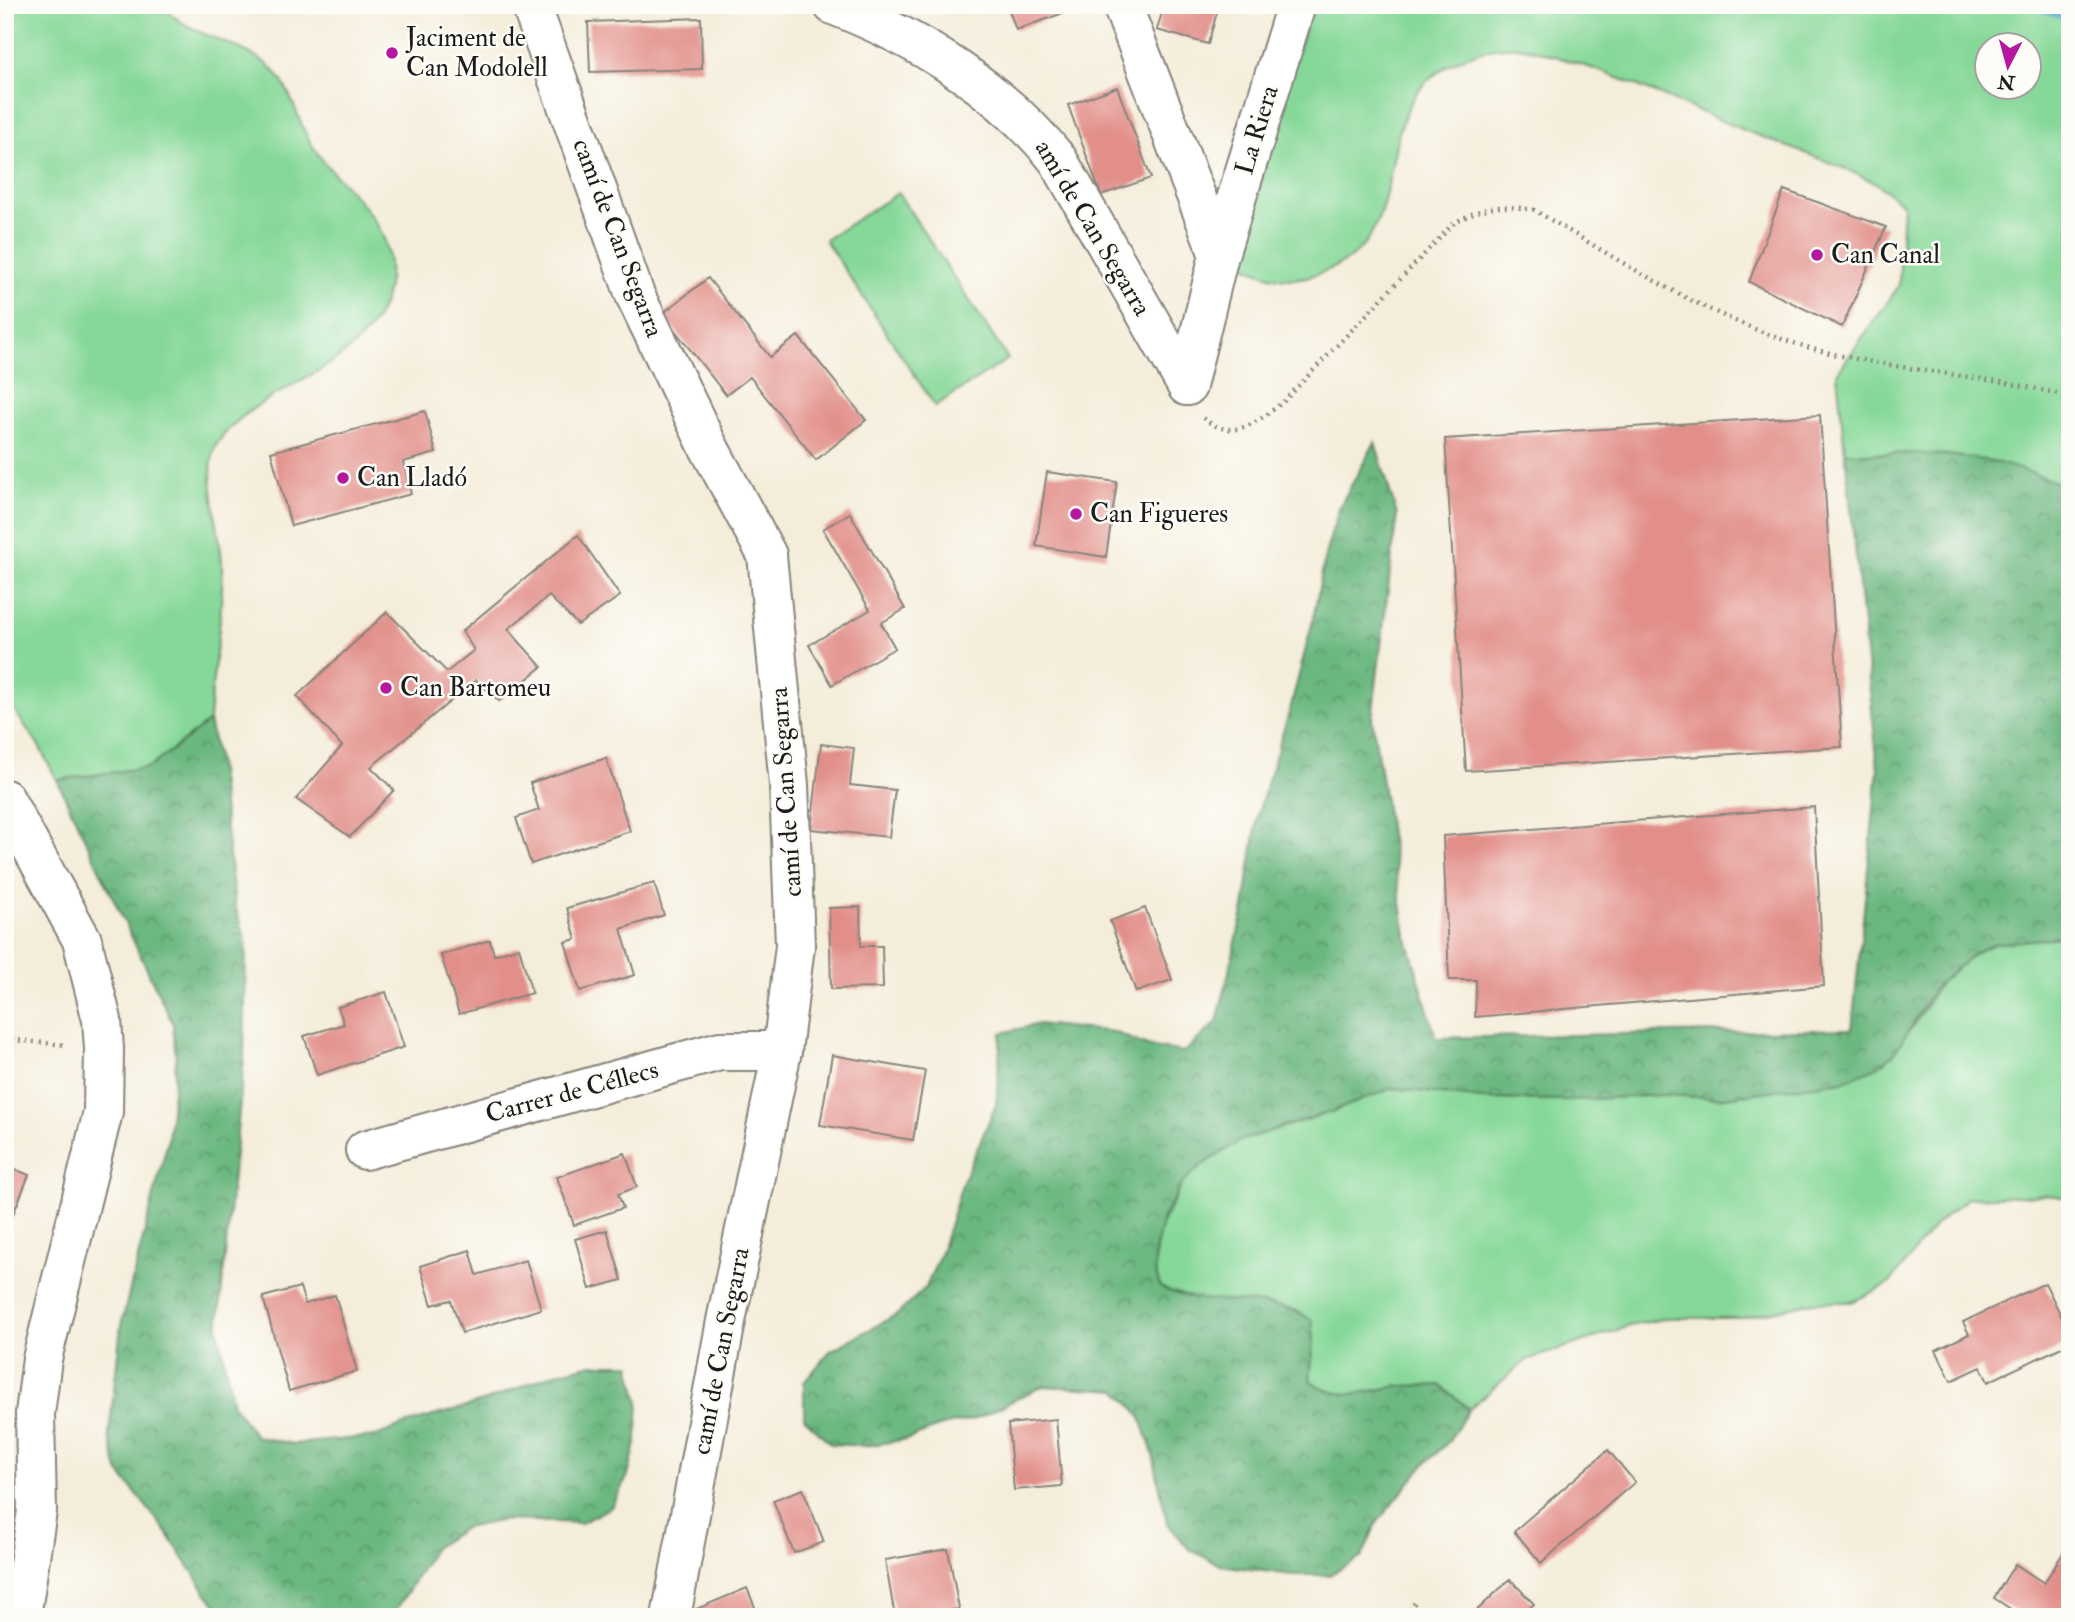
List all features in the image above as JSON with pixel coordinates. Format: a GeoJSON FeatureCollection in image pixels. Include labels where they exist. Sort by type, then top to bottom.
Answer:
{"type":"FeatureCollection","features":[{"type":"Feature","properties":{"kind":"street","name":"camí de Can Segarra"},"geometry":{"type":"LineString","coordinates":[[531,5],[635,295],[707,444],[767,555],[789,785],[795,946],[782,1051],[726,1321],[671,1617]]}},
{"type":"Feature","properties":{"kind":"street","name":"amí de Can Segarra"},"geometry":{"type":"LineString","coordinates":[[834,5],[937,54],[1031,127],[1058,160],[1187,386]]}},
{"type":"Feature","properties":{"kind":"street"},"geometry":{"type":"LineString","coordinates":[[1122,5],[1219,255]]}},
{"type":"Feature","properties":{"kind":"street","name":"La Riera"},"geometry":{"type":"LineString","coordinates":[[1187,386],[1219,255],[1296,5]]}},
{"type":"Feature","properties":{"kind":"street"},"geometry":{"type":"LineString","coordinates":[[5,799],[82,940],[102,1020],[104,1049],[103,1112],[42,1359],[20,1409],[37,1511],[21,1617]]}},
{"type":"Feature","properties":{"kind":"street","name":"Carrer de Céllecs"},"geometry":{"type":"LineString","coordinates":[[365,1150],[720,1051],[782,1051]]}},
{"type":"Feature","properties":{"kind":"path"},"geometry":{"type":"LineString","coordinates":[[1187,386],[1190,407],[1216,429],[1236,430],[1257,422],[1284,401],[1454,223],[1481,209],[1509,206],[1534,210],[1694,303],[1814,349],[2029,386],[2070,397]]}},
{"type":"Feature","properties":{"kind":"path"},"geometry":{"type":"LineString","coordinates":[[5,1039],[104,1049]]}},
{"type":"Feature","properties":{"kind":"path"},"geometry":{"type":"LineString","coordinates":[[1407,1617],[1415,1602]]}},
{"type":"Feature","properties":{"kind":"green space"},"geometry":{"type":"Polygon","coordinates":[[[5,5],[163,5],[184,24],[268,65],[281,80],[306,134],[322,160],[363,205],[380,230],[389,265],[388,287],[378,316],[361,338],[339,357],[237,421],[218,442],[213,453],[213,501],[221,550],[222,583],[209,721],[150,767],[57,780],[39,746],[5,697],[5,5]]]}},
{"type":"Feature","properties":{"kind":"green space"},"geometry":{"type":"Polygon","coordinates":[[[1311,5],[2061,5],[2062,18],[2070,39],[2070,489],[2018,468],[1965,457],[1845,452],[1837,373],[1899,286],[1903,204],[1876,183],[1843,168],[1584,65],[1541,52],[1512,47],[1493,49],[1467,56],[1442,69],[1421,87],[1403,119],[1379,217],[1368,238],[1352,256],[1314,275],[1292,279],[1262,273],[1238,263],[1311,5]]]}},
{"type":"Feature","properties":{"kind":"green space"},"geometry":{"type":"Polygon","coordinates":[[[2061,5],[2070,5],[2070,39],[2062,18],[2061,5]]]}},
{"type":"Feature","properties":{"kind":"green space"},"geometry":{"type":"Polygon","coordinates":[[[898,193],[1008,359],[935,406],[825,240],[898,193]]]}},
{"type":"Feature","properties":{"kind":"green space"},"geometry":{"type":"Polygon","coordinates":[[[1375,442],[1397,515],[1372,719],[1406,935],[1436,1038],[1852,1029],[1878,768],[1845,452],[1947,455],[1983,460],[2018,468],[2070,489],[2070,936],[1994,944],[1977,951],[1935,987],[1894,1054],[1878,1067],[1843,1081],[1719,1098],[1665,1095],[1574,1100],[1482,1099],[1392,1088],[1334,1111],[1242,1140],[1199,1167],[1183,1182],[1163,1218],[1155,1253],[1155,1270],[1160,1287],[1197,1298],[1276,1306],[1312,1320],[1314,1340],[1310,1380],[1332,1392],[1354,1394],[1401,1386],[1440,1385],[1469,1409],[1449,1441],[1423,1466],[1376,1524],[1362,1557],[1329,1575],[1292,1575],[1220,1565],[1189,1549],[1167,1523],[1153,1454],[1140,1415],[1117,1390],[1043,1386],[976,1419],[941,1426],[908,1439],[865,1446],[831,1444],[804,1418],[804,1382],[830,1351],[898,1314],[926,1287],[940,1255],[963,1181],[996,1105],[1001,1033],[1039,1024],[1114,1032],[1147,1046],[1184,1052],[1217,1022],[1244,908],[1258,813],[1291,706],[1312,624],[1326,552],[1339,508],[1375,442]]]}},
{"type":"Feature","properties":{"kind":"green space"},"geometry":{"type":"Polygon","coordinates":[[[209,721],[218,762],[235,906],[246,941],[244,1059],[218,1329],[233,1404],[255,1436],[293,1444],[376,1436],[409,1423],[486,1401],[552,1374],[592,1364],[630,1364],[639,1402],[637,1440],[628,1476],[611,1507],[581,1523],[505,1520],[464,1528],[434,1548],[392,1617],[227,1617],[207,1594],[165,1530],[118,1471],[109,1435],[121,1325],[168,1140],[176,1060],[173,1024],[57,780],[150,767],[209,721]]]}},
{"type":"Feature","properties":{"kind":"green space"},"geometry":{"type":"Polygon","coordinates":[[[2070,936],[2070,1198],[2047,1195],[1968,1198],[1936,1224],[1889,1284],[1852,1302],[1813,1302],[1742,1318],[1669,1318],[1633,1325],[1527,1360],[1469,1409],[1440,1385],[1401,1386],[1353,1394],[1332,1392],[1310,1380],[1314,1340],[1298,1311],[1193,1298],[1160,1287],[1155,1270],[1157,1234],[1183,1182],[1199,1167],[1242,1140],[1334,1111],[1392,1088],[1482,1099],[1574,1100],[1665,1095],[1719,1098],[1843,1081],[1873,1065],[1893,1048],[1910,1030],[1949,972],[1967,957],[2001,943],[2070,936]]]}},
{"type":"Feature","properties":{"kind":"building"},"geometry":{"type":"Polygon","coordinates":[[[913,5],[933,5],[929,13],[913,5]]]}},
{"type":"Feature","properties":{"kind":"building"},"geometry":{"type":"Polygon","coordinates":[[[1007,5],[1070,5],[1072,10],[1016,30],[1007,5]]]}},
{"type":"Feature","properties":{"kind":"building"},"geometry":{"type":"Polygon","coordinates":[[[1164,5],[1219,5],[1208,44],[1157,30],[1164,5]]]}},
{"type":"Feature","properties":{"kind":"building"},"geometry":{"type":"Polygon","coordinates":[[[701,18],[702,69],[590,72],[588,22],[701,18]]]}},
{"type":"Feature","properties":{"kind":"building"},"geometry":{"type":"Polygon","coordinates":[[[1117,87],[1151,178],[1101,195],[1068,105],[1117,87]]]}},
{"type":"Feature","properties":{"kind":"building","name":"Can Canal"},"geometry":{"type":"Polygon","coordinates":[[[1784,190],[1886,227],[1842,327],[1749,282],[1784,190]]]}},
{"type":"Feature","properties":{"kind":"building"},"geometry":{"type":"Polygon","coordinates":[[[708,278],[770,357],[798,336],[866,420],[816,460],[750,377],[726,395],[662,314],[708,278]]]}},
{"type":"Feature","properties":{"kind":"building","name":"Can Lladó"},"geometry":{"type":"Polygon","coordinates":[[[425,411],[436,453],[403,462],[411,494],[291,526],[271,452],[425,411]]]}},
{"type":"Feature","properties":{"kind":"building"},"geometry":{"type":"Polygon","coordinates":[[[1820,415],[1842,747],[1466,771],[1445,439],[1820,415]]]}},
{"type":"Feature","properties":{"kind":"building","name":"Can Figueres"},"geometry":{"type":"Polygon","coordinates":[[[1047,472],[1117,482],[1106,557],[1036,546],[1047,472]]]}},
{"type":"Feature","properties":{"kind":"building"},"geometry":{"type":"Polygon","coordinates":[[[850,513],[905,609],[881,623],[895,648],[832,685],[809,645],[870,610],[823,529],[850,513]]]}},
{"type":"Feature","properties":{"kind":"building","name":"Can Bartomeu"},"geometry":{"type":"Polygon","coordinates":[[[578,535],[620,596],[578,625],[549,596],[508,629],[542,667],[499,701],[476,680],[371,767],[394,790],[350,837],[296,799],[342,746],[297,696],[387,612],[447,672],[474,650],[462,631],[578,535]]]}},
{"type":"Feature","properties":{"kind":"building"},"geometry":{"type":"Polygon","coordinates":[[[821,744],[854,748],[850,785],[895,790],[889,837],[811,829],[821,744]]]}},
{"type":"Feature","properties":{"kind":"building"},"geometry":{"type":"Polygon","coordinates":[[[606,758],[630,831],[531,864],[516,818],[539,810],[530,783],[606,758]]]}},
{"type":"Feature","properties":{"kind":"building"},"geometry":{"type":"Polygon","coordinates":[[[1814,807],[1824,986],[1475,1017],[1476,980],[1449,980],[1443,836],[1814,807]]]}},
{"type":"Feature","properties":{"kind":"building"},"geometry":{"type":"Polygon","coordinates":[[[654,883],[664,915],[621,929],[635,975],[580,991],[565,942],[576,939],[567,908],[654,883]]]}},
{"type":"Feature","properties":{"kind":"building"},"geometry":{"type":"Polygon","coordinates":[[[860,907],[861,946],[882,946],[883,988],[831,989],[829,908],[860,907]]]}},
{"type":"Feature","properties":{"kind":"building"},"geometry":{"type":"Polygon","coordinates":[[[1145,908],[1172,980],[1136,992],[1110,921],[1145,908]]]}},
{"type":"Feature","properties":{"kind":"building"},"geometry":{"type":"Polygon","coordinates":[[[490,940],[494,955],[519,947],[532,993],[459,1014],[441,955],[490,940]]]}},
{"type":"Feature","properties":{"kind":"building"},"geometry":{"type":"Polygon","coordinates":[[[386,992],[404,1047],[317,1075],[304,1036],[344,1024],[338,1007],[386,992]]]}},
{"type":"Feature","properties":{"kind":"building"},"geometry":{"type":"Polygon","coordinates":[[[832,1055],[925,1071],[913,1140],[820,1125],[832,1055]]]}},
{"type":"Feature","properties":{"kind":"building"},"geometry":{"type":"Polygon","coordinates":[[[625,1153],[637,1187],[618,1194],[623,1208],[574,1225],[557,1177],[625,1153]]]}},
{"type":"Feature","properties":{"kind":"building"},"geometry":{"type":"Polygon","coordinates":[[[5,1165],[29,1175],[12,1217],[5,1215],[5,1165]]]}},
{"type":"Feature","properties":{"kind":"building"},"geometry":{"type":"Polygon","coordinates":[[[607,1230],[622,1280],[590,1289],[575,1239],[607,1230]]]}},
{"type":"Feature","properties":{"kind":"building"},"geometry":{"type":"Polygon","coordinates":[[[470,1250],[477,1275],[526,1260],[541,1309],[462,1333],[451,1300],[432,1305],[420,1266],[470,1250]]]}},
{"type":"Feature","properties":{"kind":"building"},"geometry":{"type":"Polygon","coordinates":[[[2045,1283],[2070,1334],[2070,1343],[1988,1382],[1981,1367],[1951,1381],[1936,1350],[1969,1334],[1963,1322],[2045,1283]]]}},
{"type":"Feature","properties":{"kind":"building"},"geometry":{"type":"Polygon","coordinates":[[[300,1287],[305,1304],[335,1295],[357,1371],[289,1391],[263,1297],[300,1287]]]}},
{"type":"Feature","properties":{"kind":"building"},"geometry":{"type":"Polygon","coordinates":[[[1056,1419],[1062,1486],[1014,1490],[1008,1424],[1056,1419]]]}},
{"type":"Feature","properties":{"kind":"building"},"geometry":{"type":"Polygon","coordinates":[[[1608,1450],[1635,1482],[1541,1563],[1514,1531],[1608,1450]]]}},
{"type":"Feature","properties":{"kind":"building"},"geometry":{"type":"Polygon","coordinates":[[[803,1489],[824,1542],[794,1553],[773,1500],[803,1489]]]}},
{"type":"Feature","properties":{"kind":"building"},"geometry":{"type":"Polygon","coordinates":[[[2067,1547],[2070,1549],[2070,1601],[2060,1617],[2023,1617],[1994,1598],[2015,1564],[2044,1583],[2067,1547]]]}},
{"type":"Feature","properties":{"kind":"building"},"geometry":{"type":"Polygon","coordinates":[[[948,1549],[959,1609],[916,1617],[895,1617],[885,1560],[948,1549]]]}},
{"type":"Feature","properties":{"kind":"building"},"geometry":{"type":"Polygon","coordinates":[[[1510,1579],[1534,1604],[1520,1617],[1470,1617],[1510,1579]]]}},
{"type":"Feature","properties":{"kind":"building"},"geometry":{"type":"Polygon","coordinates":[[[747,1588],[759,1617],[696,1617],[694,1610],[747,1588]]]}},
{"type":"Feature","properties":{"kind":"waterway"},"geometry":{"type":"LineString","coordinates":[[2039,5],[2070,16]]}},
{"type":"Feature","properties":{"kind":"place","name":"Jaciment de Can Modolell"},"geometry":{"type":"Point","coordinates":[392,53]}},
{"type":"Feature","properties":{"kind":"place","name":"Can Canal"},"geometry":{"type":"Point","coordinates":[1817,255]}},
{"type":"Feature","properties":{"kind":"place","name":"Can Lladó"},"geometry":{"type":"Point","coordinates":[343,478]}},
{"type":"Feature","properties":{"kind":"place","name":"Can Figueres"},"geometry":{"type":"Point","coordinates":[1076,514]}},
{"type":"Feature","properties":{"kind":"place","name":"Can Bartomeu"},"geometry":{"type":"Point","coordinates":[386,688]}}]}
